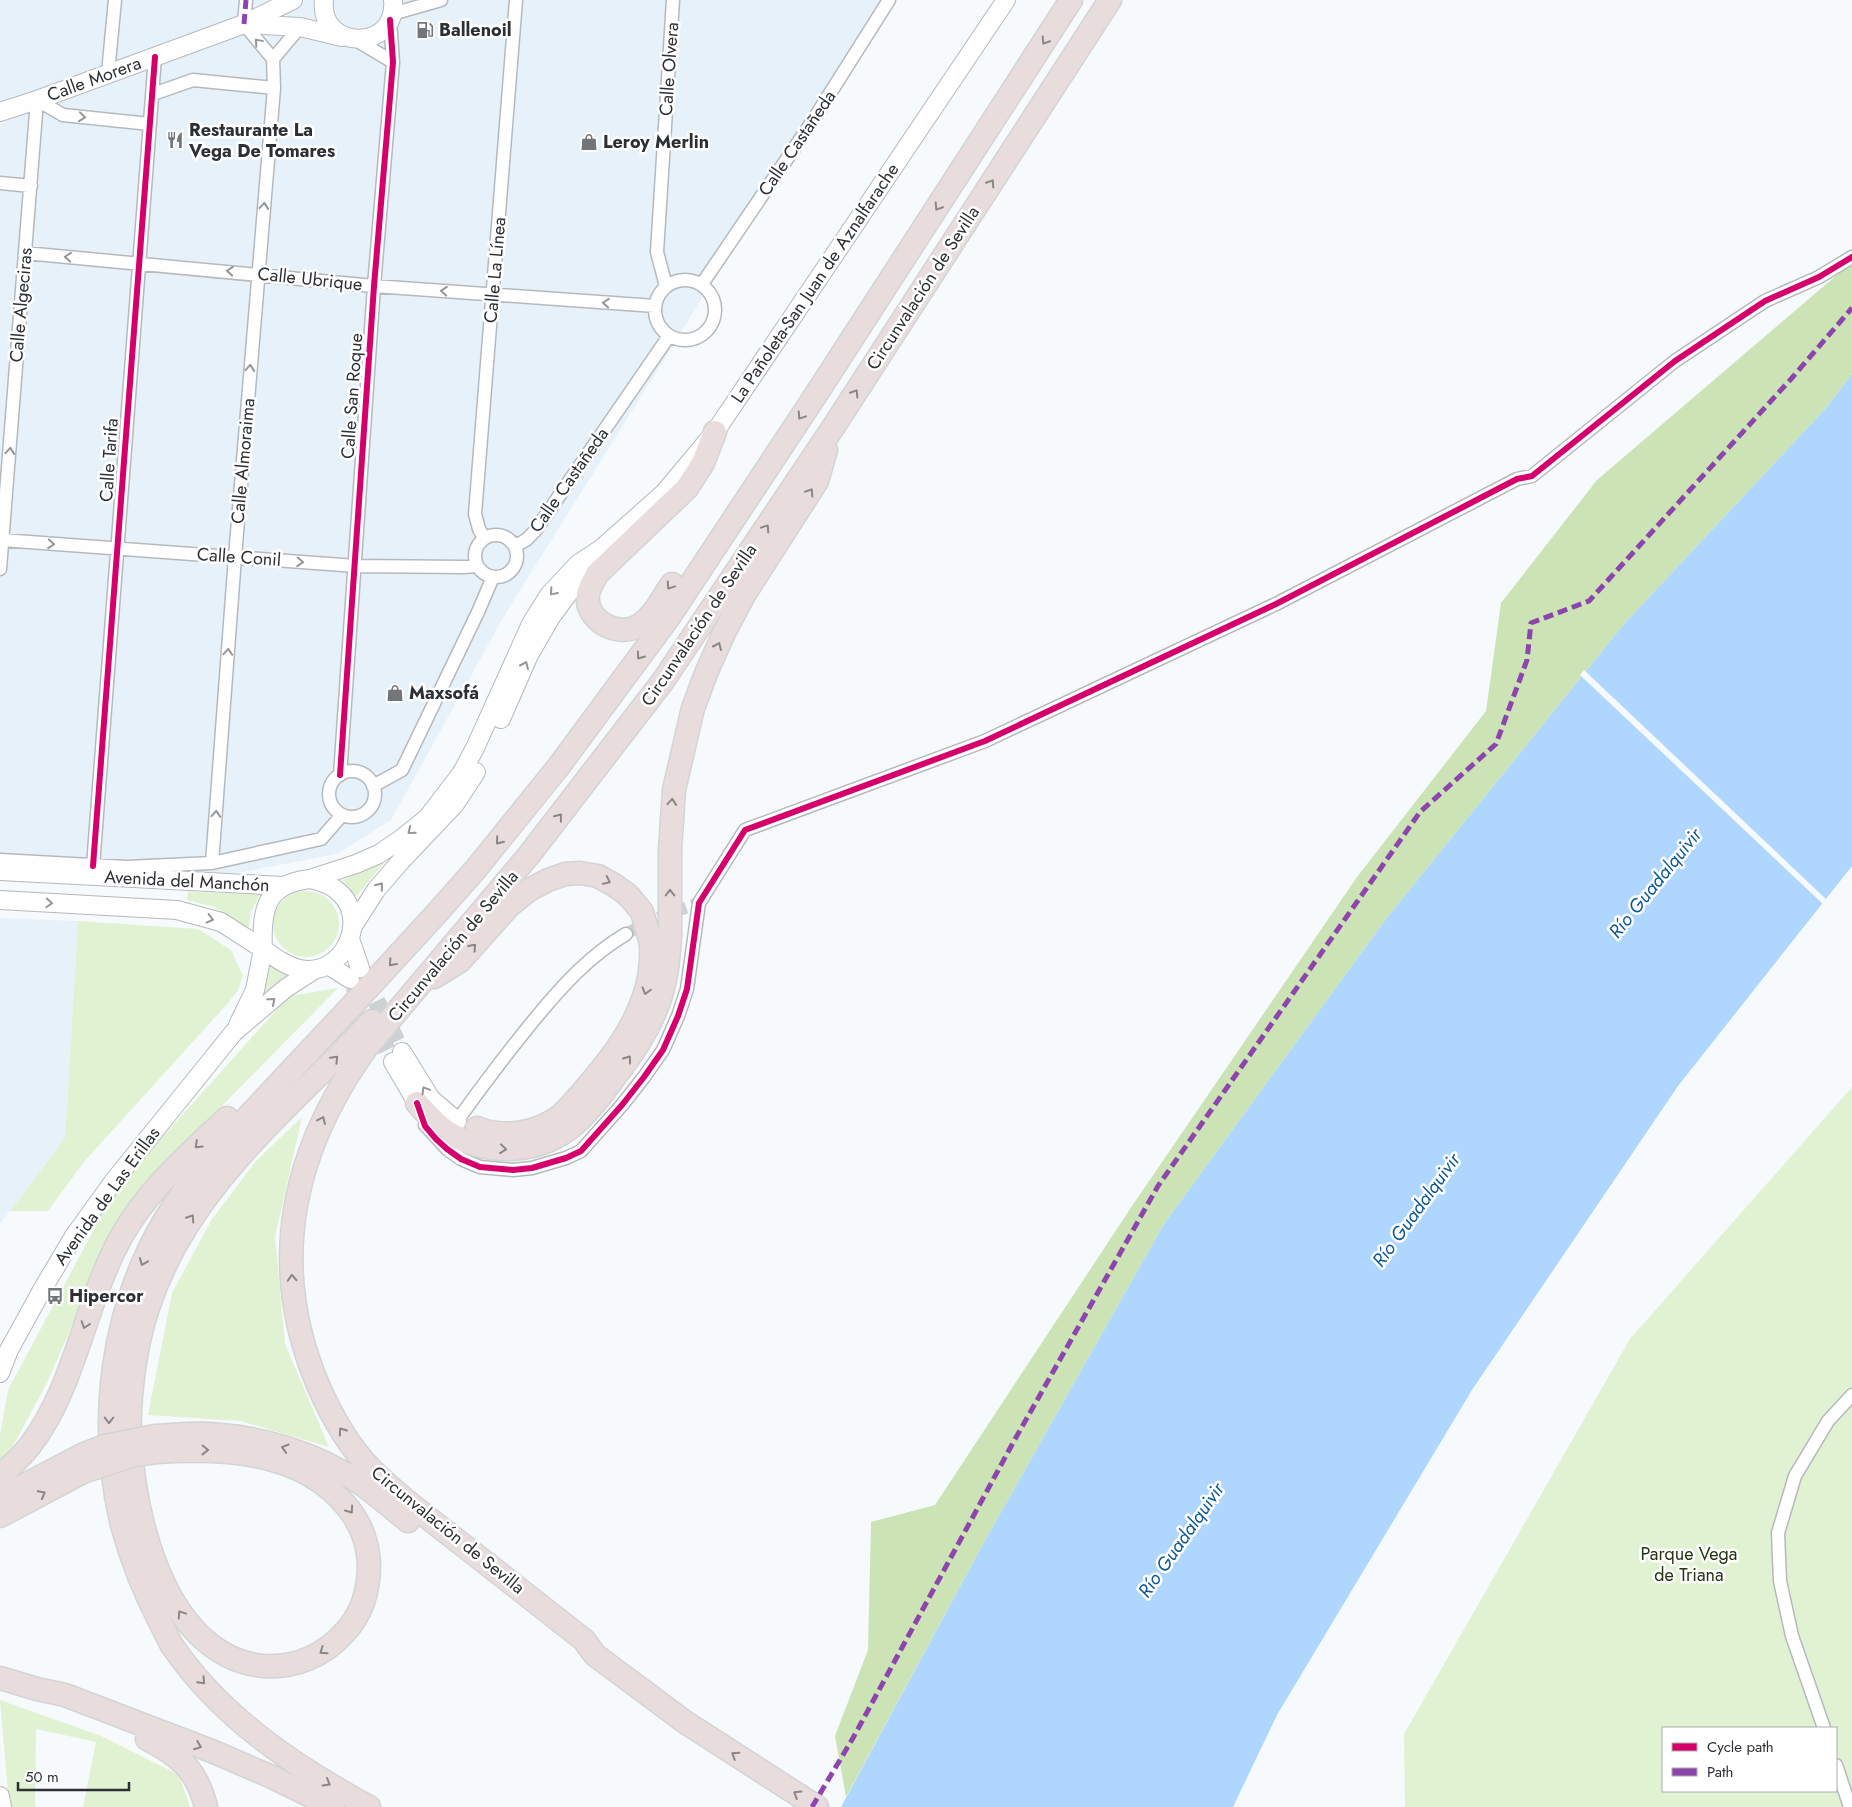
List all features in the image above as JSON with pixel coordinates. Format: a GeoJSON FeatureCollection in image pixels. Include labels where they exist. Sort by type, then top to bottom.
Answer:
{"type":"FeatureCollection","features":[{"type":"Feature","properties":{"kind":"highway","name":"Circunvalación de Sevilla"},"geometry":{"type":"LineString","coordinates":[[369,1807],[280,1754],[251,1730],[196,1675],[171,1643],[140,1580],[116,1501],[109,1434],[110,1394],[116,1352],[124,1316],[148,1252],[165,1219],[185,1188],[209,1158],[475,870],[559,766],[669,617],[1072,0]]}},
{"type":"Feature","properties":{"kind":"highway","name":"Circunvalación de Sevilla"},"geometry":{"type":"LineString","coordinates":[[817,1807],[685,1722],[595,1655],[584,1640],[411,1505],[366,1476],[335,1420],[311,1368],[302,1340],[292,1283],[292,1227],[304,1169],[322,1118],[351,1068],[366,1047],[529,855],[663,681],[834,426],[1110,0]]}},
{"type":"Feature","properties":{"kind":"highway"},"geometry":{"type":"LineString","coordinates":[[457,1121],[486,1132],[506,1134],[527,1131],[544,1125],[560,1115],[594,1079],[626,1036],[636,1016],[661,940],[674,790],[693,708],[724,633],[744,595],[817,481],[834,426]]}},
{"type":"Feature","properties":{"kind":"highway"},"geometry":{"type":"LineString","coordinates":[[715,432],[703,463],[687,488],[597,574],[590,586],[588,596],[589,606],[593,615],[600,623],[624,630],[637,627],[645,620],[655,609],[730,497],[786,438]]}},
{"type":"Feature","properties":{"kind":"highway"},"geometry":{"type":"LineString","coordinates":[[417,1103],[433,1121],[447,1132],[489,1148],[510,1150],[533,1147],[555,1137],[577,1122],[599,1098],[633,1053],[646,1032],[662,993],[667,967],[661,940],[628,895],[614,884],[598,876],[580,873],[565,874],[529,890],[509,906],[460,962],[420,985]]}},
{"type":"Feature","properties":{"kind":"highway"},"geometry":{"type":"LineString","coordinates":[[0,1516],[83,1464],[105,1446],[156,1444],[216,1450],[270,1459],[292,1466],[327,1486],[338,1496],[353,1514],[366,1544],[369,1576],[362,1606],[346,1632],[323,1652],[299,1663],[270,1666],[254,1665],[232,1658],[216,1649],[187,1622],[176,1607],[159,1573],[142,1520],[133,1470],[130,1430],[136,1358],[147,1309],[167,1260],[187,1223],[218,1180],[259,1135],[409,981],[444,956]]}},
{"type":"Feature","properties":{"kind":"highway"},"geometry":{"type":"LineString","coordinates":[[0,1476],[29,1447],[49,1414],[75,1355],[108,1263],[134,1216],[177,1165],[286,1064],[314,1046]]}},
{"type":"Feature","properties":{"kind":"highway"},"geometry":{"type":"LineString","coordinates":[[156,1444],[208,1434],[265,1442],[366,1476]]}},
{"type":"Feature","properties":{"kind":"highway"},"geometry":{"type":"LineString","coordinates":[[0,1498],[83,1464]]}},
{"type":"Feature","properties":{"kind":"highway"},"geometry":{"type":"LineString","coordinates":[[0,1678],[65,1695],[214,1752],[272,1777],[333,1807]]}},
{"type":"Feature","properties":{"kind":"highway"},"geometry":{"type":"LineString","coordinates":[[37,1689],[62,1705],[147,1739],[170,1751],[186,1764],[196,1777],[206,1807]]}},
{"type":"Feature","properties":{"kind":"main road","name":"Calle Morera"},"geometry":{"type":"LineString","coordinates":[[0,112],[244,24],[293,0]]}},
{"type":"Feature","properties":{"kind":"main road"},"geometry":{"type":"LineString","coordinates":[[324,0],[325,14],[329,23],[343,36],[353,39],[372,37],[379,33],[394,9]]}},
{"type":"Feature","properties":{"kind":"main road","name":"La Pañoleta-San Juan de Aznalfarache"},"geometry":{"type":"LineString","coordinates":[[310,879],[349,867],[378,854],[401,839],[427,818],[461,774],[475,748],[530,624],[549,595],[578,564],[602,548],[664,492],[715,432],[1006,0]]}},
{"type":"Feature","properties":{"kind":"main road","name":"Calle Morera"},"geometry":{"type":"LineString","coordinates":[[244,24],[300,27],[353,39]]}},
{"type":"Feature","properties":{"kind":"main road","name":"La Pañoleta-San Juan de Aznalfarache"},"geometry":{"type":"LineString","coordinates":[[352,933],[376,890],[400,861],[455,804],[470,781],[486,754],[530,655],[551,617],[602,548]]}},
{"type":"Feature","properties":{"kind":"main road","name":"Avenida del Manchón"},"geometry":{"type":"LineString","coordinates":[[0,871],[283,886]]}},
{"type":"Feature","properties":{"kind":"main road"},"geometry":{"type":"LineString","coordinates":[[321,967],[355,973],[351,912],[345,900],[336,889],[324,882],[310,879],[296,881],[283,886],[276,892],[265,909],[262,918],[263,948],[288,966],[301,970],[321,967],[338,959],[345,950],[352,933]]}},
{"type":"Feature","properties":{"kind":"main road","name":"Avenida del Manchón"},"geometry":{"type":"LineString","coordinates":[[0,900],[177,910],[221,922],[263,948]]}},
{"type":"Feature","properties":{"kind":"main road","name":"Avenida de Las Erillas"},"geometry":{"type":"LineString","coordinates":[[234,1032],[255,990],[263,948]]}},
{"type":"Feature","properties":{"kind":"main road","name":"Avenida de Las Erillas"},"geometry":{"type":"LineString","coordinates":[[0,1373],[9,1350],[42,1290],[74,1236],[113,1182],[234,1032],[286,988],[321,967]]}},
{"type":"Feature","properties":{"kind":"main road"},"geometry":{"type":"LineString","coordinates":[[417,1103],[398,1057],[431,1099],[457,1121]]}},
{"type":"Feature","properties":{"kind":"main road"},"geometry":{"type":"LineString","coordinates":[[0,1796],[2,1807]]}},
{"type":"Feature","properties":{"kind":"street"},"geometry":{"type":"LineString","coordinates":[[108,73],[115,0]]}},
{"type":"Feature","properties":{"kind":"street"},"geometry":{"type":"LineString","coordinates":[[246,0],[244,24],[273,59],[300,27]]}},
{"type":"Feature","properties":{"kind":"street"},"geometry":{"type":"LineString","coordinates":[[394,9],[441,0]]}},
{"type":"Feature","properties":{"kind":"street","name":"Calle La Línea"},"geometry":{"type":"LineString","coordinates":[[484,538],[479,529],[476,514],[516,0]]}},
{"type":"Feature","properties":{"kind":"street","name":"Calle Olvera"},"geometry":{"type":"LineString","coordinates":[[666,286],[657,252],[674,0]]}},
{"type":"Feature","properties":{"kind":"street","name":"Calle Castañeda"},"geometry":{"type":"LineString","coordinates":[[702,284],[810,125],[889,0]]}},
{"type":"Feature","properties":{"kind":"street","name":"Calle San Roque"},"geometry":{"type":"LineString","coordinates":[[340,775],[374,286],[392,62],[394,9]]}},
{"type":"Feature","properties":{"kind":"street"},"geometry":{"type":"LineString","coordinates":[[353,39],[392,62]]}},
{"type":"Feature","properties":{"kind":"street","name":"Calle Tarifa"},"geometry":{"type":"LineString","coordinates":[[93,866],[155,57]]}},
{"type":"Feature","properties":{"kind":"street","name":"Calle Almoraima"},"geometry":{"type":"LineString","coordinates":[[212,863],[274,88],[273,59]]}},
{"type":"Feature","properties":{"kind":"street"},"geometry":{"type":"LineString","coordinates":[[153,94],[193,80],[274,88]]}},
{"type":"Feature","properties":{"kind":"street"},"geometry":{"type":"LineString","coordinates":[[37,100],[63,116],[150,124]]}},
{"type":"Feature","properties":{"kind":"street","name":"Calle Algeciras"},"geometry":{"type":"LineString","coordinates":[[0,569],[37,100]]}},
{"type":"Feature","properties":{"kind":"street"},"geometry":{"type":"LineString","coordinates":[[0,183],[31,186]]}},
{"type":"Feature","properties":{"kind":"street","name":"Calle Ubrique"},"geometry":{"type":"LineString","coordinates":[[25,253],[374,286],[655,306]]}},
{"type":"Feature","properties":{"kind":"street"},"geometry":{"type":"LineString","coordinates":[[417,1103],[425,1126],[436,1139],[461,1159],[480,1167],[513,1170],[532,1168],[566,1158],[581,1151],[622,1105],[663,1050],[687,989],[699,903],[745,830],[986,742],[1276,604],[1517,479],[1532,476],[1675,361],[1765,301],[1819,277],[1852,257]]}},
{"type":"Feature","properties":{"kind":"street"},"geometry":{"type":"LineString","coordinates":[[684,279],[694,280],[702,284],[714,299],[716,309],[711,327],[704,334],[696,338],[686,340],[669,336],[658,323],[655,315],[655,306],[661,291],[674,281],[684,279]]}},
{"type":"Feature","properties":{"kind":"street","name":"Calle Castañeda"},"geometry":{"type":"LineString","coordinates":[[515,546],[526,540],[535,530],[669,336]]}},
{"type":"Feature","properties":{"kind":"street"},"geometry":{"type":"LineString","coordinates":[[498,534],[511,540],[515,546],[517,553],[514,567],[504,576],[493,577],[484,574],[477,566],[474,556],[476,549],[484,538],[498,534]]}},
{"type":"Feature","properties":{"kind":"street","name":"Calle Conil"},"geometry":{"type":"LineString","coordinates":[[2,540],[356,566],[477,566]]}},
{"type":"Feature","properties":{"kind":"street"},"geometry":{"type":"LineString","coordinates":[[373,786],[402,770],[493,577]]}},
{"type":"Feature","properties":{"kind":"street"},"geometry":{"type":"LineString","coordinates":[[348,772],[363,774],[373,786],[374,800],[366,813],[352,817],[342,815],[333,808],[329,793],[331,786],[340,775],[348,772]]}},
{"type":"Feature","properties":{"kind":"street"},"geometry":{"type":"LineString","coordinates":[[0,860],[127,867],[212,863],[321,840],[342,815]]}},
{"type":"Feature","properties":{"kind":"street"},"geometry":{"type":"LineString","coordinates":[[212,863],[225,882]]}},
{"type":"Feature","properties":{"kind":"street"},"geometry":{"type":"LineString","coordinates":[[457,1121],[486,1080],[564,985],[607,945],[626,934]]}},
{"type":"Feature","properties":{"kind":"street"},"geometry":{"type":"LineString","coordinates":[[1824,1727],[1792,1636],[1780,1581],[1778,1533],[1795,1476],[1828,1421],[1852,1395]]}},
{"type":"Feature","properties":{"kind":"street"},"geometry":{"type":"LineString","coordinates":[[1837,1767],[1850,1807]]}},
{"type":"Feature","properties":{"kind":"shaded area"},"geometry":{"type":"Polygon","coordinates":[[[0,0],[882,0],[677,339],[504,616],[391,820],[337,854],[227,875],[0,863],[0,125],[17,114],[0,106],[0,0]]]}},
{"type":"Feature","properties":{"kind":"shaded area"},"geometry":{"type":"Polygon","coordinates":[[[0,918],[78,921],[65,1138],[0,1224],[0,918]]]}},
{"type":"Feature","properties":{"kind":"green space"},"geometry":{"type":"Polygon","coordinates":[[[1852,262],[1852,374],[1826,408],[1624,624],[1386,919],[1164,1224],[983,1544],[846,1797],[835,1736],[868,1650],[871,1522],[935,1505],[1132,1206],[1357,877],[1486,711],[1501,603],[1597,480],[1852,262]]]}},
{"type":"Feature","properties":{"kind":"green space"},"geometry":{"type":"Polygon","coordinates":[[[385,861],[356,897],[343,880],[385,861]]]}},
{"type":"Feature","properties":{"kind":"green space"},"geometry":{"type":"Polygon","coordinates":[[[306,891],[319,894],[329,901],[336,911],[339,924],[336,937],[329,947],[319,954],[306,957],[293,954],[283,947],[276,937],[273,924],[276,911],[283,901],[293,894],[306,891]]]}},
{"type":"Feature","properties":{"kind":"green space"},"geometry":{"type":"Polygon","coordinates":[[[188,892],[260,894],[251,912],[248,931],[214,907],[187,900],[188,892]]]}},
{"type":"Feature","properties":{"kind":"green space"},"geometry":{"type":"Polygon","coordinates":[[[78,921],[198,929],[231,950],[243,976],[237,992],[228,1003],[83,1163],[48,1211],[10,1211],[65,1138],[78,921]]]}},
{"type":"Feature","properties":{"kind":"green space"},"geometry":{"type":"Polygon","coordinates":[[[270,964],[288,974],[261,996],[270,964]]]}},
{"type":"Feature","properties":{"kind":"green space"},"geometry":{"type":"Polygon","coordinates":[[[338,988],[158,1171],[117,1222],[47,1383],[13,1446],[0,1462],[0,1435],[8,1390],[115,1190],[289,996],[338,988]]]}},
{"type":"Feature","properties":{"kind":"green space","name":"Parque Vega de Triana"},"geometry":{"type":"Polygon","coordinates":[[[1852,1087],[1852,1807],[1405,1807],[1404,1734],[1630,1339],[1852,1087]]]}},
{"type":"Feature","properties":{"kind":"green space"},"geometry":{"type":"Polygon","coordinates":[[[302,1117],[275,1237],[285,1344],[329,1447],[240,1421],[148,1415],[172,1293],[212,1219],[256,1161],[302,1117]]]}},
{"type":"Feature","properties":{"kind":"green space"},"geometry":{"type":"Polygon","coordinates":[[[0,1700],[101,1736],[179,1775],[190,1807],[83,1807],[96,1742],[36,1729],[35,1807],[11,1807],[9,1803],[0,1700]]]}},
{"type":"Feature","properties":{"kind":"water","name":"Río Guadalquivir"},"geometry":{"type":"Polygon","coordinates":[[[1852,374],[1852,866],[1678,1086],[1472,1390],[1277,1715],[1233,1807],[841,1807],[983,1544],[1164,1224],[1386,919],[1624,624],[1826,408],[1852,374]]]}},
{"type":"Feature","properties":{"kind":"pier"},"geometry":{"type":"Polygon","coordinates":[[[1584,670],[1828,901],[1824,905],[1580,675],[1584,670]]]}},
{"type":"Feature","properties":{"kind":"tunnel"},"geometry":{"type":"LineString","coordinates":[[626,934],[654,919],[699,903]]}},
{"type":"Feature","properties":{"kind":"tunnel"},"geometry":{"type":"LineString","coordinates":[[364,977],[402,1052]]}},
{"type":"Feature","properties":{"kind":"tunnel"},"geometry":{"type":"LineString","coordinates":[[354,986],[393,1062]]}},
{"type":"Feature","properties":{"kind":"marked path"},"geometry":{"type":"LineString","coordinates":[[244,24],[246,0]]}},
{"type":"Feature","properties":{"kind":"marked path"},"geometry":{"type":"LineString","coordinates":[[812,1807],[853,1738],[1014,1441],[1158,1186],[1420,812],[1496,744],[1527,660],[1531,623],[1589,601],[1791,379],[1852,308]]}},
{"type":"Feature","properties":{"kind":"cycle path"},"geometry":{"type":"LineString","coordinates":[[340,775],[374,286],[393,62],[390,20]]}},
{"type":"Feature","properties":{"kind":"cycle path"},"geometry":{"type":"LineString","coordinates":[[93,866],[155,57]]}},
{"type":"Feature","properties":{"kind":"cycle path"},"geometry":{"type":"LineString","coordinates":[[417,1103],[425,1126],[436,1139],[461,1159],[480,1167],[513,1170],[532,1168],[566,1158],[581,1151],[622,1105],[663,1050],[678,1016],[687,989],[699,903],[745,830],[985,741],[1276,604],[1517,479],[1532,476],[1675,361],[1765,301],[1819,277],[1852,257]]}},
{"type":"Feature","properties":{"kind":"place","name":"Ballenoil"},"geometry":{"type":"Point","coordinates":[425,30]}},
{"type":"Feature","properties":{"kind":"place","name":"Restaurante La Vega De Tomares"},"geometry":{"type":"Point","coordinates":[175,140]}},
{"type":"Feature","properties":{"kind":"place","name":"Leroy Merlin"},"geometry":{"type":"Point","coordinates":[589,142]}},
{"type":"Feature","properties":{"kind":"place","name":"Maxsofá"},"geometry":{"type":"Point","coordinates":[395,693]}},
{"type":"Feature","properties":{"kind":"place","name":"Hipercor"},"geometry":{"type":"Point","coordinates":[55,1296]}}]}
